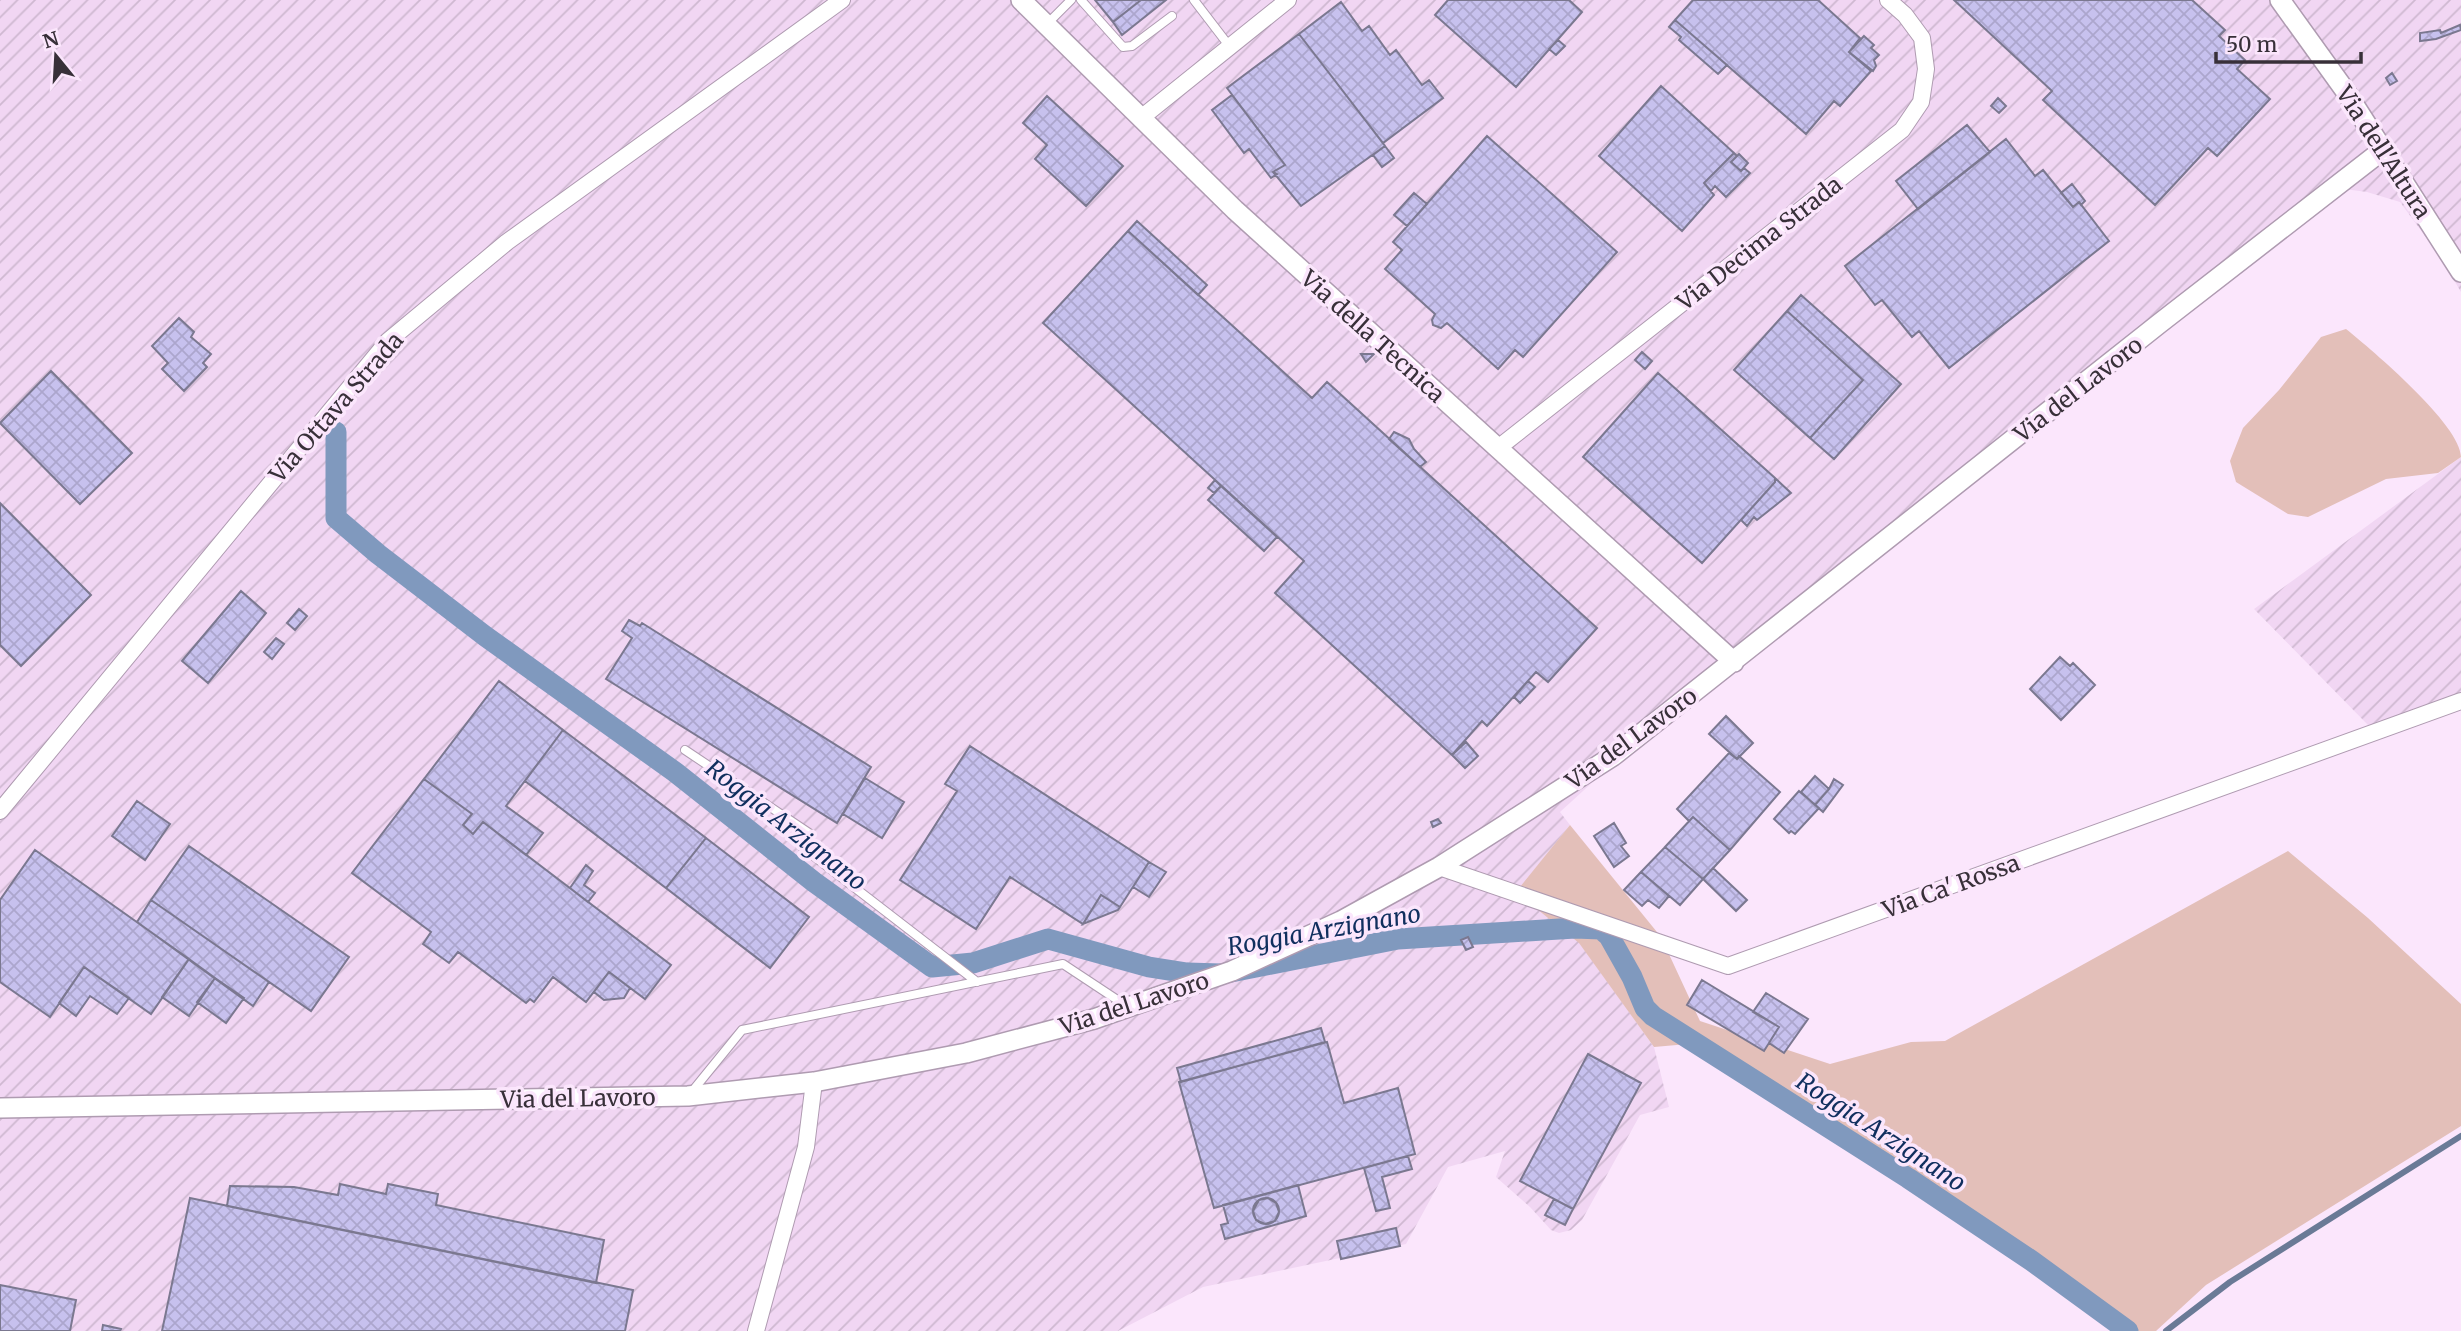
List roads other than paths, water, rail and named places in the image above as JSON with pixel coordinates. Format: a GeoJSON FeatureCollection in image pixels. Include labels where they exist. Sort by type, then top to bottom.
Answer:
{"type":"FeatureCollection","features":[{"type":"Feature","properties":{"kind":"street","name":"Via Ottava Strada"},"geometry":{"type":"LineString","coordinates":[[0,811],[388,341],[506,242],[842,0]]}},
{"type":"Feature","properties":{"kind":"street","name":"Via della Tecnica"},"geometry":{"type":"LineString","coordinates":[[1021,0],[1235,211],[1734,662]]}},
{"type":"Feature","properties":{"kind":"street"},"geometry":{"type":"LineString","coordinates":[[1141,118],[1288,0]]}},
{"type":"Feature","properties":{"kind":"street","name":"Via Decima Strada"},"geometry":{"type":"LineString","coordinates":[[1498,448],[1902,130],[1921,102],[1926,69],[1922,38],[1905,15],[1888,0]]}},
{"type":"Feature","properties":{"kind":"street","name":"Via dell'Altura"},"geometry":{"type":"LineString","coordinates":[[2280,0],[2384,149],[2461,272]]}},
{"type":"Feature","properties":{"kind":"street","name":"Via del Lavoro"},"geometry":{"type":"LineString","coordinates":[[0,1108],[688,1096],[814,1082],[966,1053],[1094,1019],[1244,965],[1341,921],[1439,867],[1613,756],[2384,149]]}},
{"type":"Feature","properties":{"kind":"street","name":"Via Ca' Rossa"},"geometry":{"type":"LineString","coordinates":[[1439,867],[1728,966],[2461,701]]}},
{"type":"Feature","properties":{"kind":"street"},"geometry":{"type":"LineString","coordinates":[[756,1331],[806,1147],[814,1082]]}},
{"type":"Feature","properties":{"kind":"lane"},"geometry":{"type":"LineString","coordinates":[[1046,25],[1071,0]]}},
{"type":"Feature","properties":{"kind":"lane"},"geometry":{"type":"LineString","coordinates":[[1081,0],[1123,47],[1132,46],[1172,16]]}},
{"type":"Feature","properties":{"kind":"lane"},"geometry":{"type":"LineString","coordinates":[[1194,0],[1230,47]]}},
{"type":"Feature","properties":{"kind":"lane"},"geometry":{"type":"LineString","coordinates":[[685,750],[809,832],[802,847],[977,982]]}},
{"type":"Feature","properties":{"kind":"lane"},"geometry":{"type":"LineString","coordinates":[[688,1096],[742,1030],[1063,964],[1128,1007]]}},
{"type":"Feature","properties":{"kind":"waterway","name":"Roggia Arzignano"},"geometry":{"type":"LineString","coordinates":[[336,432],[336,518],[378,554],[485,636],[675,772],[814,882],[932,967],[973,963],[1048,939],[1149,967],[1187,973],[1221,974],[1398,939],[1575,928],[1601,929],[1609,936],[1632,977],[1645,1008],[1653,1016],[1908,1178],[2032,1261],[2128,1331]]}},
{"type":"Feature","properties":{"kind":"waterway","name":"Roggia Arzignano"},"geometry":{"type":"LineString","coordinates":[[2166,1331],[2230,1282],[2461,1136]]}}]}
